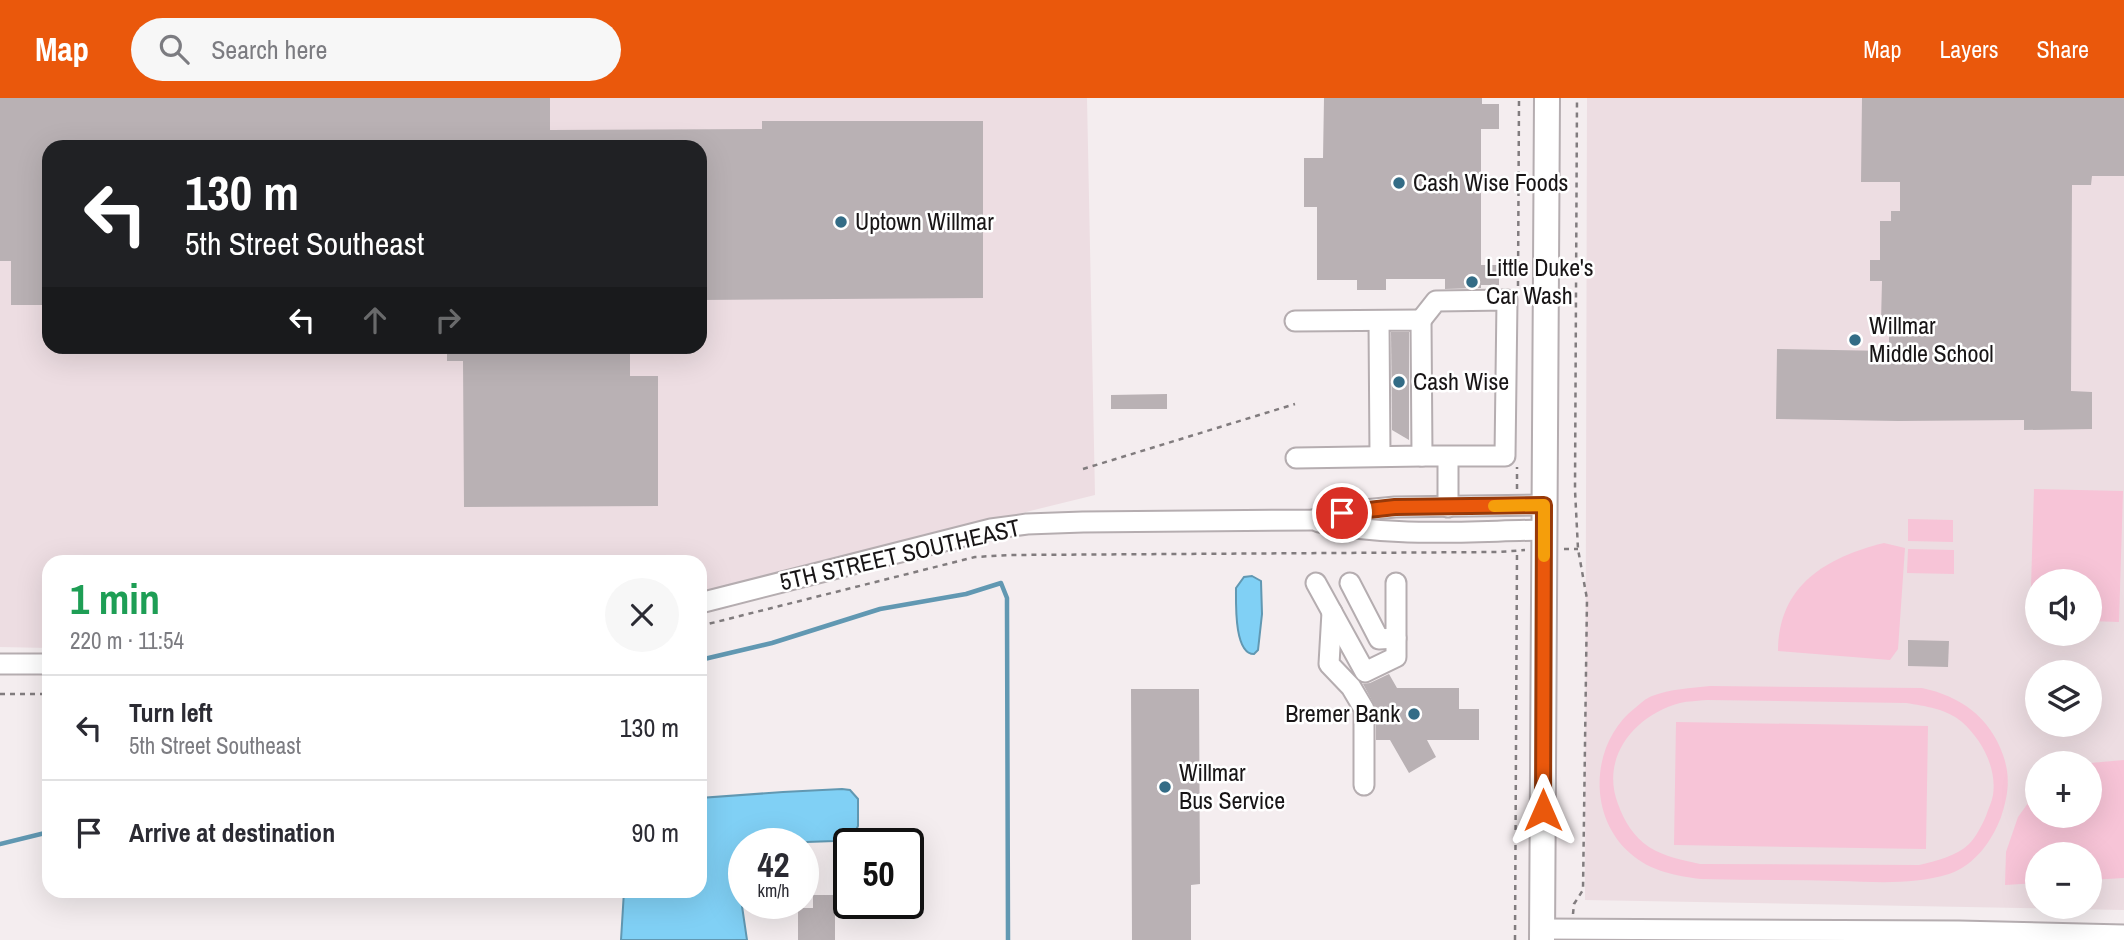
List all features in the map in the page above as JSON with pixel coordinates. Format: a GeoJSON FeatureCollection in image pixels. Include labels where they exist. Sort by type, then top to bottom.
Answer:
{"type":"FeatureCollection","features":[{"type":"Feature","properties":{"kind":"main road"},"geometry":{"type":"LineString","coordinates":[[1542,935],[1547,98]]}},
{"type":"Feature","properties":{"kind":"street"},"geometry":{"type":"LineString","coordinates":[[1296,458],[1505,456],[1507,300],[1436,301],[1421,320],[1422,456]]}},
{"type":"Feature","properties":{"kind":"street"},"geometry":{"type":"LineString","coordinates":[[1295,321],[1421,320]]}},
{"type":"Feature","properties":{"kind":"street"},"geometry":{"type":"LineString","coordinates":[[1380,321],[1380,456]]}},
{"type":"Feature","properties":{"kind":"street"},"geometry":{"type":"LineString","coordinates":[[1448,457],[1448,507]]}},
{"type":"Feature","properties":{"kind":"street","name":"5TH STREET SOUTHEAST"},"geometry":{"type":"LineString","coordinates":[[707,601],[991,529],[1017,525],[1312,520],[1364,510],[1448,507],[1517,497],[1544,505]]}},
{"type":"Feature","properties":{"kind":"street","name":"5TH STREET SOUTHEAST"},"geometry":{"type":"LineString","coordinates":[[1312,520],[1343,527],[1384,531],[1517,530],[1544,539]]}},
{"type":"Feature","properties":{"kind":"street"},"geometry":{"type":"LineString","coordinates":[[1316,583],[1365,672],[1396,657],[1396,583]]}},
{"type":"Feature","properties":{"kind":"street"},"geometry":{"type":"LineString","coordinates":[[1350,583],[1379,639],[1396,638]]}},
{"type":"Feature","properties":{"kind":"street"},"geometry":{"type":"LineString","coordinates":[[1332,611],[1329,664],[1351,687],[1364,709],[1364,785]]}},
{"type":"Feature","properties":{"kind":"street"},"geometry":{"type":"LineString","coordinates":[[0,664],[42,664]]}},
{"type":"Feature","properties":{"kind":"street"},"geometry":{"type":"LineString","coordinates":[[1542,935],[1572,929],[1959,936],[2124,935]]}},
{"type":"Feature","properties":{"kind":"path"},"geometry":{"type":"LineString","coordinates":[[1572,929],[1574,904],[1583,890],[1587,599],[1578,549],[1575,490],[1577,98]]}},
{"type":"Feature","properties":{"kind":"path"},"geometry":{"type":"LineString","coordinates":[[1083,469],[1295,404]]}},
{"type":"Feature","properties":{"kind":"path"},"geometry":{"type":"LineString","coordinates":[[1515,940],[1517,530]]}},
{"type":"Feature","properties":{"kind":"path"},"geometry":{"type":"LineString","coordinates":[[707,624],[975,557],[1498,552],[1517,551],[1544,539],[1578,549]]}},
{"type":"Feature","properties":{"kind":"path"},"geometry":{"type":"LineString","coordinates":[[0,695],[42,694]]}},
{"type":"Feature","properties":{"kind":"shaded area"},"geometry":{"type":"Polygon","coordinates":[[[0,98],[1087,98],[1095,495],[707,590],[707,555],[42,555],[42,648],[0,647],[0,98]]]}},
{"type":"Feature","properties":{"kind":"shaded area","name":"Willmar Middle School"},"geometry":{"type":"Polygon","coordinates":[[[1587,98],[2124,98],[2124,910],[2102,910],[2102,842],[2025,842],[2025,908],[1585,900],[1587,98]]]}},
{"type":"Feature","properties":{"kind":"shaded area"},"geometry":{"type":"Polygon","coordinates":[[[2034,489],[2123,491],[2119,622],[2102,621],[2102,569],[2032,569],[2034,489]]]}},
{"type":"Feature","properties":{"kind":"shaded area"},"geometry":{"type":"Polygon","coordinates":[[[1908,519],[1953,520],[1953,542],[1908,541],[1908,519]]]}},
{"type":"Feature","properties":{"kind":"shaded area"},"geometry":{"type":"Polygon","coordinates":[[[1884,543],[1905,548],[1898,649],[1890,660],[1778,651],[1780,628],[1787,608],[1810,578],[1843,556],[1884,543]]]}},
{"type":"Feature","properties":{"kind":"shaded area"},"geometry":{"type":"Polygon","coordinates":[[[1908,549],[1954,550],[1954,574],[1907,573],[1908,549]]]}},
{"type":"Feature","properties":{"kind":"shaded area"},"geometry":{"type":"Polygon","coordinates":[[[1710,686],[1922,688],[1949,696],[1982,719],[2003,755],[2008,786],[1997,826],[1981,851],[1967,865],[1949,874],[1922,880],[1881,882],[1701,879],[1646,865],[1617,839],[1601,801],[1602,760],[1609,740],[1620,723],[1652,696],[1710,686]],[[1707,700],[1680,703],[1649,717],[1625,740],[1614,770],[1618,804],[1630,828],[1649,847],[1667,856],[1700,864],[1919,865],[1946,858],[1969,844],[1984,820],[1993,795],[1993,775],[1982,746],[1962,722],[1936,709],[1906,703],[1707,700]]]}},
{"type":"Feature","properties":{"kind":"shaded area"},"geometry":{"type":"Polygon","coordinates":[[[1676,722],[1928,726],[1926,849],[1674,845],[1676,722]]]}},
{"type":"Feature","properties":{"kind":"shaded area"},"geometry":{"type":"Polygon","coordinates":[[[2124,760],[2124,878],[2102,879],[2102,842],[2025,842],[2025,884],[2005,885],[2006,852],[2018,817],[2025,807],[2025,828],[2102,828],[2102,762],[2124,760]]]}},
{"type":"Feature","properties":{"kind":"water"},"geometry":{"type":"Polygon","coordinates":[[[1252,576],[1261,581],[1262,614],[1258,650],[1254,654],[1247,652],[1243,646],[1236,605],[1236,588],[1244,577],[1252,576]]]}},
{"type":"Feature","properties":{"kind":"water"},"geometry":{"type":"Polygon","coordinates":[[[850,790],[858,799],[858,826],[833,828],[833,841],[819,842],[819,828],[728,828],[728,919],[744,919],[747,940],[621,940],[624,898],[707,898],[707,797],[850,790]]]}},
{"type":"Feature","properties":{"kind":"building","name":"Uptown Willmar"},"geometry":{"type":"Polygon","coordinates":[[[0,98],[550,98],[550,130],[762,129],[762,121],[983,121],[983,298],[707,300],[707,140],[42,140],[42,305],[11,305],[11,261],[0,261],[0,98]]]}},
{"type":"Feature","properties":{"kind":"building","name":"Cash Wise Foods"},"geometry":{"type":"Polygon","coordinates":[[[1324,98],[1482,98],[1482,104],[1499,104],[1499,129],[1481,129],[1481,265],[1499,265],[1499,285],[1445,289],[1445,279],[1386,279],[1386,290],[1357,290],[1357,280],[1317,280],[1317,207],[1304,207],[1304,158],[1323,158],[1324,98]]]}},
{"type":"Feature","properties":{"kind":"building"},"geometry":{"type":"Polygon","coordinates":[[[1862,98],[2124,98],[2124,176],[2092,176],[2091,185],[2072,185],[2071,391],[2092,392],[2092,429],[2024,430],[2024,420],[1776,419],[1777,349],[1889,351],[1889,322],[1881,322],[1882,281],[1870,281],[1870,260],[1880,260],[1880,221],[1891,221],[1891,211],[1900,211],[1900,182],[1861,182],[1862,98]]]}},
{"type":"Feature","properties":{"kind":"building"},"geometry":{"type":"Polygon","coordinates":[[[1391,332],[1409,332],[1409,440],[1392,430],[1391,332]]]}},
{"type":"Feature","properties":{"kind":"building"},"geometry":{"type":"Polygon","coordinates":[[[447,354],[630,354],[630,376],[658,376],[658,506],[464,507],[463,361],[447,361],[447,354]]]}},
{"type":"Feature","properties":{"kind":"building"},"geometry":{"type":"Polygon","coordinates":[[[1167,394],[1167,409],[1111,409],[1111,395],[1167,394]]]}},
{"type":"Feature","properties":{"kind":"building"},"geometry":{"type":"Polygon","coordinates":[[[1908,640],[1949,641],[1948,667],[1908,666],[1908,640]]]}},
{"type":"Feature","properties":{"kind":"building"},"geometry":{"type":"Polygon","coordinates":[[[1389,674],[1397,688],[1459,688],[1459,709],[1479,709],[1479,740],[1427,740],[1436,757],[1409,773],[1390,740],[1376,740],[1376,708],[1363,684],[1389,674]]]}},
{"type":"Feature","properties":{"kind":"building","name":"Willmar Bus Service"},"geometry":{"type":"Polygon","coordinates":[[[1131,689],[1199,689],[1200,884],[1191,885],[1191,940],[1132,940],[1131,689]]]}},
{"type":"Feature","properties":{"kind":"building"},"geometry":{"type":"Polygon","coordinates":[[[819,895],[833,895],[835,940],[798,940],[798,919],[819,919],[819,895]]]}},
{"type":"Feature","properties":{"kind":"waterway"},"geometry":{"type":"LineString","coordinates":[[707,658],[772,643],[880,609],[966,594],[1001,583],[1007,598],[1008,940]]}},
{"type":"Feature","properties":{"kind":"waterway"},"geometry":{"type":"LineString","coordinates":[[0,844],[42,834]]}},
{"type":"Feature","properties":{"kind":"slow traffic"},"geometry":{"type":"LineString","coordinates":[[1494,506],[1544,505],[1544,556]]}},
{"type":"Feature","properties":{"kind":"place","name":"Cash Wise Foods"},"geometry":{"type":"Point","coordinates":[1399,183]}},
{"type":"Feature","properties":{"kind":"place","name":"Uptown Willmar"},"geometry":{"type":"Point","coordinates":[841,222]}},
{"type":"Feature","properties":{"kind":"place","name":"Little Duke's Car Wash"},"geometry":{"type":"Point","coordinates":[1472,282]}},
{"type":"Feature","properties":{"kind":"place","name":"Willmar Middle School"},"geometry":{"type":"Point","coordinates":[1855,340]}},
{"type":"Feature","properties":{"kind":"place","name":"Cash Wise"},"geometry":{"type":"Point","coordinates":[1399,382]}},
{"type":"Feature","properties":{"kind":"place","name":"Bremer Bank"},"geometry":{"type":"Point","coordinates":[1414,714]}},
{"type":"Feature","properties":{"kind":"place","name":"Willmar Bus Service"},"geometry":{"type":"Point","coordinates":[1165,787]}},
{"type":"Feature","properties":{"kind":"route"},"geometry":{"type":"LineString","coordinates":[[1342,513],[1395,507],[1544,505],[1543,810]]}}]}
